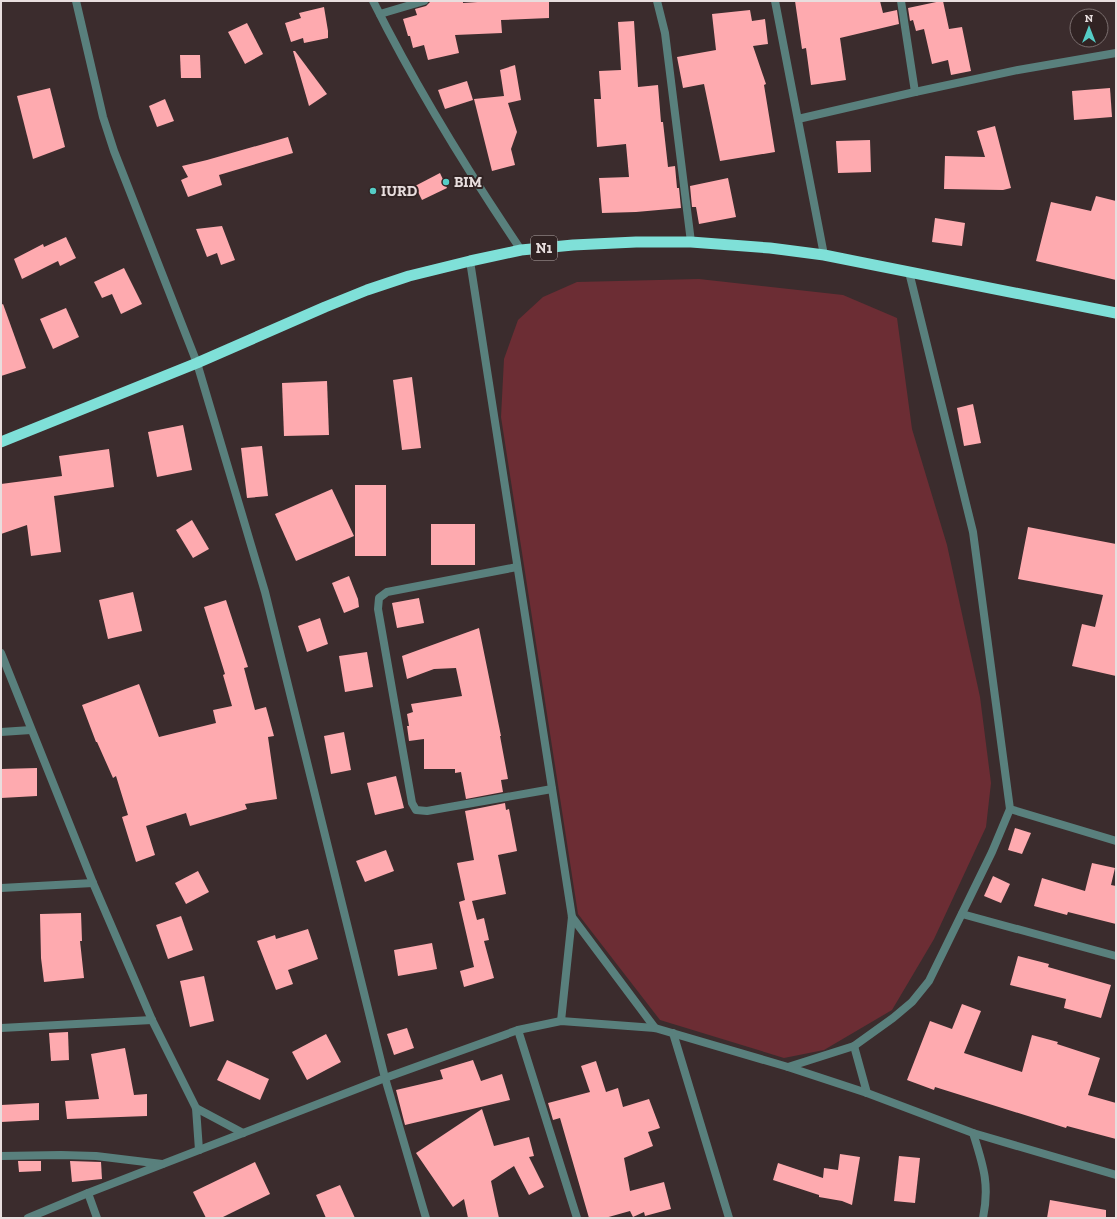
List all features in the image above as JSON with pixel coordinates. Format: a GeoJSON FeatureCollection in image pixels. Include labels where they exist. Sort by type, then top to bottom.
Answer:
{"type":"FeatureCollection","features":[{"type":"Feature","properties":{"kind":"highway","name":"N1"},"geometry":{"type":"LineString","coordinates":[[1,442],[197,362],[324,306],[367,290],[409,276],[520,250],[573,245],[636,242],[691,242],[770,248],[824,255],[1116,313]]}},
{"type":"Feature","properties":{"kind":"street"},"geometry":{"type":"LineString","coordinates":[[76,1],[103,117],[114,151],[197,362],[266,592],[385,1078],[426,1218]]}},
{"type":"Feature","properties":{"kind":"street"},"geometry":{"type":"LineString","coordinates":[[373,1],[435,115],[489,204],[520,250]]}},
{"type":"Feature","properties":{"kind":"street"},"geometry":{"type":"LineString","coordinates":[[380,14],[424,1]]}},
{"type":"Feature","properties":{"kind":"street"},"geometry":{"type":"LineString","coordinates":[[657,1],[665,33],[691,242]]}},
{"type":"Feature","properties":{"kind":"street"},"geometry":{"type":"LineString","coordinates":[[775,1],[824,255]]}},
{"type":"Feature","properties":{"kind":"street"},"geometry":{"type":"LineString","coordinates":[[901,1],[915,92]]}},
{"type":"Feature","properties":{"kind":"street"},"geometry":{"type":"LineString","coordinates":[[798,119],[1018,70],[1116,52]]}},
{"type":"Feature","properties":{"kind":"street"},"geometry":{"type":"LineString","coordinates":[[470,261],[572,917],[561,1021]]}},
{"type":"Feature","properties":{"kind":"street"},"geometry":{"type":"LineString","coordinates":[[788,1067],[854,1046],[893,1018],[912,1002],[929,981],[992,852],[1010,809],[973,532],[909,272]]}},
{"type":"Feature","properties":{"kind":"street"},"geometry":{"type":"LineString","coordinates":[[517,567],[387,592],[379,598],[378,609],[412,803],[416,810],[427,811],[552,789]]}},
{"type":"Feature","properties":{"kind":"street"},"geometry":{"type":"LineString","coordinates":[[1,652],[93,883],[152,1020],[196,1108],[199,1150]]}},
{"type":"Feature","properties":{"kind":"street"},"geometry":{"type":"LineString","coordinates":[[1,732],[31,730]]}},
{"type":"Feature","properties":{"kind":"street"},"geometry":{"type":"LineString","coordinates":[[1010,809],[1116,841]]}},
{"type":"Feature","properties":{"kind":"street"},"geometry":{"type":"LineString","coordinates":[[1,888],[93,883]]}},
{"type":"Feature","properties":{"kind":"street"},"geometry":{"type":"LineString","coordinates":[[962,914],[1116,956]]}},
{"type":"Feature","properties":{"kind":"street"},"geometry":{"type":"LineString","coordinates":[[572,917],[655,1028]]}},
{"type":"Feature","properties":{"kind":"street"},"geometry":{"type":"LineString","coordinates":[[1,1028],[152,1020]]}},
{"type":"Feature","properties":{"kind":"street"},"geometry":{"type":"LineString","coordinates":[[28,1218],[88,1193],[385,1078],[518,1030],[561,1021],[655,1028],[788,1067],[867,1093],[973,1133],[1116,1174]]}},
{"type":"Feature","properties":{"kind":"street"},"geometry":{"type":"LineString","coordinates":[[518,1030],[577,1218]]}},
{"type":"Feature","properties":{"kind":"street"},"geometry":{"type":"LineString","coordinates":[[673,1033],[728,1218]]}},
{"type":"Feature","properties":{"kind":"street"},"geometry":{"type":"LineString","coordinates":[[854,1046],[867,1093]]}},
{"type":"Feature","properties":{"kind":"street"},"geometry":{"type":"LineString","coordinates":[[196,1108],[243,1133]]}},
{"type":"Feature","properties":{"kind":"street"},"geometry":{"type":"LineString","coordinates":[[973,1133],[984,1167],[987,1189],[983,1218]]}},
{"type":"Feature","properties":{"kind":"street"},"geometry":{"type":"LineString","coordinates":[[1,1156],[96,1156],[163,1164]]}},
{"type":"Feature","properties":{"kind":"street"},"geometry":{"type":"LineString","coordinates":[[88,1193],[97,1218]]}},
{"type":"Feature","properties":{"kind":"shaded area"},"geometry":{"type":"Polygon","coordinates":[[[699,279],[843,295],[897,318],[912,429],[947,545],[980,697],[991,783],[986,827],[934,939],[892,1010],[824,1050],[784,1058],[660,1020],[578,914],[501,417],[504,359],[518,320],[543,297],[577,282],[699,279]]]}},
{"type":"Feature","properties":{"kind":"building"},"geometry":{"type":"Polygon","coordinates":[[[431,1],[463,1],[463,3],[492,1],[549,1],[549,18],[501,20],[502,33],[455,35],[459,53],[428,60],[424,45],[413,48],[403,19],[417,15],[415,9],[426,6],[431,1]]]}},
{"type":"Feature","properties":{"kind":"building"},"geometry":{"type":"Polygon","coordinates":[[[795,1],[880,1],[883,13],[897,10],[899,24],[840,38],[846,80],[811,85],[806,48],[802,49],[795,1]]]}},
{"type":"Feature","properties":{"kind":"building"},"geometry":{"type":"Polygon","coordinates":[[[943,1],[949,29],[962,27],[971,71],[951,75],[948,60],[932,64],[924,29],[916,31],[913,20],[910,21],[908,8],[943,1]]]}},
{"type":"Feature","properties":{"kind":"building"},"geometry":{"type":"Polygon","coordinates":[[[324,7],[328,38],[304,43],[303,38],[291,42],[285,23],[301,18],[299,13],[324,7]]]}},
{"type":"Feature","properties":{"kind":"building"},"geometry":{"type":"Polygon","coordinates":[[[750,10],[752,21],[765,19],[768,44],[753,46],[766,84],[764,85],[775,152],[720,161],[704,84],[683,88],[677,57],[716,50],[712,14],[750,10]]]}},
{"type":"Feature","properties":{"kind":"building"},"geometry":{"type":"Polygon","coordinates":[[[634,21],[638,87],[658,85],[661,122],[663,122],[668,167],[675,166],[681,208],[602,213],[599,178],[629,177],[626,144],[597,147],[594,99],[601,99],[599,71],[621,70],[618,22],[634,21]]]}},
{"type":"Feature","properties":{"kind":"building"},"geometry":{"type":"Polygon","coordinates":[[[247,23],[263,54],[245,64],[228,32],[247,23]]]}},
{"type":"Feature","properties":{"kind":"building"},"geometry":{"type":"Polygon","coordinates":[[[293,51],[295,51],[327,94],[309,106],[293,51]]]}},
{"type":"Feature","properties":{"kind":"building"},"geometry":{"type":"Polygon","coordinates":[[[180,55],[200,55],[201,78],[181,78],[180,55]]]}},
{"type":"Feature","properties":{"kind":"building"},"geometry":{"type":"Polygon","coordinates":[[[515,65],[521,100],[508,103],[517,132],[511,149],[515,165],[492,171],[474,99],[504,96],[500,70],[515,65]]]}},
{"type":"Feature","properties":{"kind":"building"},"geometry":{"type":"Polygon","coordinates":[[[467,81],[473,100],[445,109],[438,90],[467,81]]]}},
{"type":"Feature","properties":{"kind":"building"},"geometry":{"type":"Polygon","coordinates":[[[50,88],[65,147],[33,159],[17,96],[50,88]]]}},
{"type":"Feature","properties":{"kind":"building"},"geometry":{"type":"Polygon","coordinates":[[[1110,88],[1112,117],[1074,120],[1072,91],[1110,88]]]}},
{"type":"Feature","properties":{"kind":"building"},"geometry":{"type":"Polygon","coordinates":[[[165,99],[174,121],[157,127],[149,106],[165,99]]]}},
{"type":"Feature","properties":{"kind":"building"},"geometry":{"type":"Polygon","coordinates":[[[995,126],[1011,188],[1003,190],[944,189],[945,156],[985,157],[977,131],[995,126]]]}},
{"type":"Feature","properties":{"kind":"building"},"geometry":{"type":"Polygon","coordinates":[[[288,137],[293,153],[219,175],[222,185],[188,197],[181,180],[188,177],[182,166],[288,137]]]}},
{"type":"Feature","properties":{"kind":"building"},"geometry":{"type":"Polygon","coordinates":[[[870,140],[871,172],[838,173],[836,141],[870,140]]]}},
{"type":"Feature","properties":{"kind":"building"},"geometry":{"type":"Polygon","coordinates":[[[440,173],[447,188],[422,200],[415,186],[440,173]]]}},
{"type":"Feature","properties":{"kind":"building"},"geometry":{"type":"Polygon","coordinates":[[[728,178],[736,217],[699,224],[696,207],[692,207],[690,186],[728,178]]]}},
{"type":"Feature","properties":{"kind":"building"},"geometry":{"type":"Polygon","coordinates":[[[1096,196],[1116,201],[1116,280],[1036,261],[1051,202],[1091,211],[1096,196]]]}},
{"type":"Feature","properties":{"kind":"building"},"geometry":{"type":"Polygon","coordinates":[[[935,218],[965,223],[962,246],[932,242],[935,218]]]}},
{"type":"Feature","properties":{"kind":"building"},"geometry":{"type":"Polygon","coordinates":[[[222,226],[235,260],[221,265],[217,253],[207,257],[196,229],[222,226]]]}},
{"type":"Feature","properties":{"kind":"building"},"geometry":{"type":"Polygon","coordinates":[[[66,237],[76,258],[60,266],[58,261],[22,279],[14,259],[43,244],[44,247],[66,237]]]}},
{"type":"Feature","properties":{"kind":"building"},"geometry":{"type":"Polygon","coordinates":[[[124,268],[142,304],[121,314],[112,294],[102,298],[94,282],[124,268]]]}},
{"type":"Feature","properties":{"kind":"building"},"geometry":{"type":"Polygon","coordinates":[[[3,304],[26,368],[1,376],[1,305],[3,304]]]}},
{"type":"Feature","properties":{"kind":"building"},"geometry":{"type":"Polygon","coordinates":[[[66,308],[79,337],[53,349],[40,319],[66,308]]]}},
{"type":"Feature","properties":{"kind":"building"},"geometry":{"type":"Polygon","coordinates":[[[412,377],[421,448],[402,450],[393,380],[412,377]]]}},
{"type":"Feature","properties":{"kind":"building"},"geometry":{"type":"Polygon","coordinates":[[[327,381],[329,435],[284,436],[282,383],[327,381]]]}},
{"type":"Feature","properties":{"kind":"building"},"geometry":{"type":"Polygon","coordinates":[[[973,404],[981,443],[964,446],[957,408],[973,404]]]}},
{"type":"Feature","properties":{"kind":"building"},"geometry":{"type":"Polygon","coordinates":[[[183,425],[192,470],[157,477],[148,432],[183,425]]]}},
{"type":"Feature","properties":{"kind":"building"},"geometry":{"type":"Polygon","coordinates":[[[262,446],[268,496],[247,498],[241,448],[262,446]]]}},
{"type":"Feature","properties":{"kind":"building"},"geometry":{"type":"Polygon","coordinates":[[[109,449],[114,487],[54,496],[61,552],[31,556],[27,525],[1,534],[1,484],[62,476],[59,456],[109,449]]]}},
{"type":"Feature","properties":{"kind":"building"},"geometry":{"type":"Polygon","coordinates":[[[355,485],[386,485],[386,556],[355,556],[355,485]]]}},
{"type":"Feature","properties":{"kind":"building"},"geometry":{"type":"Polygon","coordinates":[[[332,489],[354,536],[296,561],[275,514],[332,489]]]}},
{"type":"Feature","properties":{"kind":"building"},"geometry":{"type":"Polygon","coordinates":[[[192,520],[209,549],[193,558],[176,530],[192,520]]]}},
{"type":"Feature","properties":{"kind":"building"},"geometry":{"type":"Polygon","coordinates":[[[431,524],[475,524],[475,565],[431,565],[431,524]]]}},
{"type":"Feature","properties":{"kind":"building"},"geometry":{"type":"Polygon","coordinates":[[[1028,527],[1116,544],[1116,676],[1072,666],[1082,624],[1095,627],[1103,595],[1018,579],[1028,527]]]}},
{"type":"Feature","properties":{"kind":"building"},"geometry":{"type":"Polygon","coordinates":[[[349,576],[358,599],[359,607],[344,613],[332,583],[349,576]]]}},
{"type":"Feature","properties":{"kind":"building"},"geometry":{"type":"Polygon","coordinates":[[[133,592],[142,631],[108,639],[99,600],[133,592]]]}},
{"type":"Feature","properties":{"kind":"building"},"geometry":{"type":"Polygon","coordinates":[[[419,598],[424,623],[397,628],[392,603],[419,598]]]}},
{"type":"Feature","properties":{"kind":"building"},"geometry":{"type":"Polygon","coordinates":[[[226,600],[248,667],[244,668],[255,710],[266,707],[274,736],[268,737],[277,799],[245,804],[247,809],[190,826],[186,813],[146,826],[155,855],[136,862],[122,817],[128,815],[116,776],[113,778],[96,742],[82,705],[139,684],[159,737],[216,723],[213,710],[232,706],[223,675],[225,674],[204,607],[226,600]]]}},
{"type":"Feature","properties":{"kind":"building"},"geometry":{"type":"Polygon","coordinates":[[[320,618],[328,644],[307,652],[298,626],[320,618]]]}},
{"type":"Feature","properties":{"kind":"building"},"geometry":{"type":"Polygon","coordinates":[[[479,628],[501,736],[508,779],[501,780],[503,792],[466,799],[461,772],[455,773],[455,769],[424,769],[424,739],[409,741],[407,726],[409,726],[407,714],[413,712],[411,704],[462,696],[456,668],[434,669],[407,679],[402,656],[479,628]]]}},
{"type":"Feature","properties":{"kind":"building"},"geometry":{"type":"Polygon","coordinates":[[[367,652],[373,687],[345,692],[339,656],[367,652]]]}},
{"type":"Feature","properties":{"kind":"building"},"geometry":{"type":"Polygon","coordinates":[[[344,732],[351,770],[331,774],[324,736],[344,732]]]}},
{"type":"Feature","properties":{"kind":"building"},"geometry":{"type":"Polygon","coordinates":[[[37,768],[37,796],[1,798],[1,769],[37,768]]]}},
{"type":"Feature","properties":{"kind":"building"},"geometry":{"type":"Polygon","coordinates":[[[396,776],[404,808],[375,815],[367,783],[396,776]]]}},
{"type":"Feature","properties":{"kind":"building"},"geometry":{"type":"Polygon","coordinates":[[[505,803],[506,810],[509,809],[517,851],[498,855],[506,894],[472,901],[477,920],[484,918],[489,940],[484,941],[494,978],[464,987],[460,971],[474,967],[459,902],[465,900],[457,863],[474,860],[465,811],[505,803]]]}},
{"type":"Feature","properties":{"kind":"building"},"geometry":{"type":"Polygon","coordinates":[[[1015,828],[1031,833],[1022,854],[1008,850],[1015,828]]]}},
{"type":"Feature","properties":{"kind":"building"},"geometry":{"type":"Polygon","coordinates":[[[386,850],[394,871],[365,882],[356,861],[386,850]]]}},
{"type":"Feature","properties":{"kind":"building"},"geometry":{"type":"Polygon","coordinates":[[[1092,863],[1115,868],[1111,885],[1116,886],[1116,924],[1068,912],[1067,915],[1034,906],[1042,878],[1085,891],[1092,863]]]}},
{"type":"Feature","properties":{"kind":"building"},"geometry":{"type":"Polygon","coordinates":[[[198,871],[209,892],[186,904],[175,883],[198,871]]]}},
{"type":"Feature","properties":{"kind":"building"},"geometry":{"type":"Polygon","coordinates":[[[993,876],[1010,884],[1001,903],[984,896],[993,876]]]}},
{"type":"Feature","properties":{"kind":"building"},"geometry":{"type":"Polygon","coordinates":[[[81,913],[82,941],[80,941],[84,978],[44,982],[41,958],[40,914],[81,913]]]}},
{"type":"Feature","properties":{"kind":"building"},"geometry":{"type":"Polygon","coordinates":[[[181,916],[193,950],[168,959],[156,925],[181,916]]]}},
{"type":"Feature","properties":{"kind":"building"},"geometry":{"type":"Polygon","coordinates":[[[308,929],[318,959],[288,970],[293,984],[276,990],[257,941],[275,935],[276,939],[308,929]]]}},
{"type":"Feature","properties":{"kind":"building"},"geometry":{"type":"Polygon","coordinates":[[[432,943],[437,969],[398,976],[394,950],[432,943]]]}},
{"type":"Feature","properties":{"kind":"building"},"geometry":{"type":"Polygon","coordinates":[[[1018,956],[1049,964],[1048,967],[1111,985],[1101,1018],[1064,1008],[1066,999],[1010,985],[1018,956]]]}},
{"type":"Feature","properties":{"kind":"building"},"geometry":{"type":"Polygon","coordinates":[[[204,976],[214,1021],[190,1027],[180,981],[204,976]]]}},
{"type":"Feature","properties":{"kind":"building"},"geometry":{"type":"Polygon","coordinates":[[[962,1004],[981,1011],[964,1053],[1022,1072],[1032,1035],[1058,1042],[1057,1044],[1100,1058],[1088,1095],[1116,1103],[1116,1139],[1067,1126],[1066,1128],[935,1087],[934,1090],[907,1080],[930,1021],[952,1029],[962,1004]]]}},
{"type":"Feature","properties":{"kind":"building"},"geometry":{"type":"Polygon","coordinates":[[[407,1028],[414,1048],[394,1055],[387,1034],[407,1028]]]}},
{"type":"Feature","properties":{"kind":"building"},"geometry":{"type":"Polygon","coordinates":[[[68,1032],[69,1060],[51,1061],[49,1033],[68,1032]]]}},
{"type":"Feature","properties":{"kind":"building"},"geometry":{"type":"Polygon","coordinates":[[[326,1034],[341,1062],[307,1080],[292,1052],[326,1034]]]}},
{"type":"Feature","properties":{"kind":"building"},"geometry":{"type":"Polygon","coordinates":[[[125,1048],[134,1095],[147,1094],[147,1116],[67,1119],[65,1101],[99,1099],[91,1054],[125,1048]]]}},
{"type":"Feature","properties":{"kind":"building"},"geometry":{"type":"Polygon","coordinates":[[[227,1060],[269,1079],[260,1100],[217,1080],[227,1060]]]}},
{"type":"Feature","properties":{"kind":"building"},"geometry":{"type":"Polygon","coordinates":[[[473,1060],[481,1081],[502,1074],[510,1100],[405,1125],[396,1090],[443,1079],[440,1070],[473,1060]]]}},
{"type":"Feature","properties":{"kind":"building"},"geometry":{"type":"Polygon","coordinates":[[[596,1061],[606,1092],[618,1088],[623,1107],[649,1099],[660,1128],[648,1132],[653,1146],[624,1158],[630,1191],[664,1182],[671,1209],[645,1216],[644,1212],[633,1217],[630,1211],[605,1218],[589,1218],[560,1118],[553,1120],[548,1103],[590,1092],[581,1066],[596,1061]]]}},
{"type":"Feature","properties":{"kind":"building"},"geometry":{"type":"Polygon","coordinates":[[[39,1103],[39,1120],[1,1122],[1,1105],[39,1103]]]}},
{"type":"Feature","properties":{"kind":"building"},"geometry":{"type":"Polygon","coordinates":[[[482,1109],[494,1146],[529,1137],[534,1156],[529,1157],[544,1187],[529,1195],[514,1166],[491,1181],[499,1218],[468,1218],[464,1199],[453,1207],[416,1153],[482,1109]]]}},
{"type":"Feature","properties":{"kind":"building"},"geometry":{"type":"Polygon","coordinates":[[[840,1154],[860,1157],[852,1205],[842,1201],[819,1197],[819,1195],[773,1180],[778,1163],[823,1178],[824,1168],[838,1170],[840,1154]]]}},
{"type":"Feature","properties":{"kind":"building"},"geometry":{"type":"Polygon","coordinates":[[[899,1156],[920,1158],[915,1203],[894,1201],[899,1156]]]}},
{"type":"Feature","properties":{"kind":"building"},"geometry":{"type":"Polygon","coordinates":[[[18,1161],[41,1161],[41,1171],[19,1172],[18,1161]]]}},
{"type":"Feature","properties":{"kind":"building"},"geometry":{"type":"Polygon","coordinates":[[[70,1161],[101,1162],[102,1179],[72,1182],[70,1161]]]}},
{"type":"Feature","properties":{"kind":"building"},"geometry":{"type":"Polygon","coordinates":[[[255,1162],[270,1194],[221,1218],[206,1218],[193,1192],[255,1162]]]}},
{"type":"Feature","properties":{"kind":"building"},"geometry":{"type":"Polygon","coordinates":[[[340,1185],[355,1218],[326,1218],[316,1195],[340,1185]]]}},
{"type":"Feature","properties":{"kind":"building"},"geometry":{"type":"Polygon","coordinates":[[[1050,1200],[1106,1210],[1106,1218],[1047,1218],[1050,1200]]]}},
{"type":"Feature","properties":{"kind":"place","name":"BIM"},"geometry":{"type":"Point","coordinates":[446,182]}},
{"type":"Feature","properties":{"kind":"place","name":"IURD"},"geometry":{"type":"Point","coordinates":[373,191]}}]}
